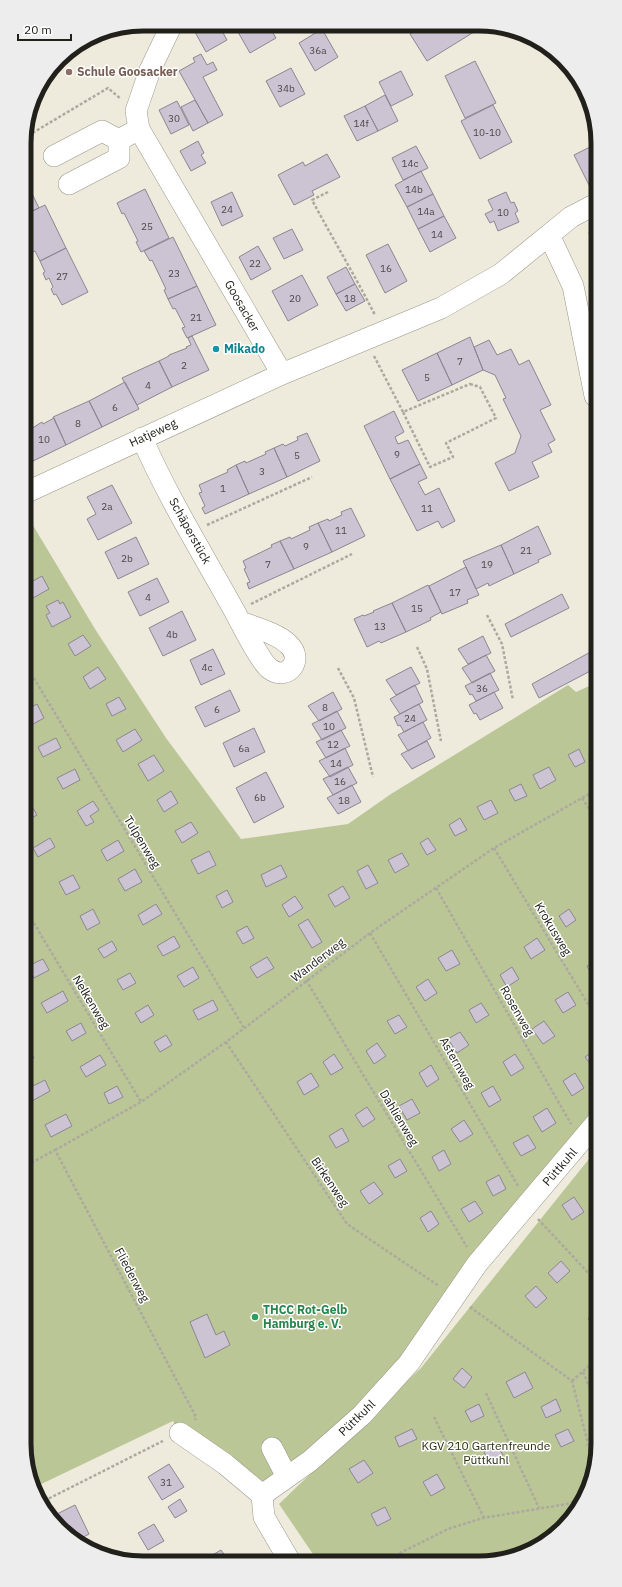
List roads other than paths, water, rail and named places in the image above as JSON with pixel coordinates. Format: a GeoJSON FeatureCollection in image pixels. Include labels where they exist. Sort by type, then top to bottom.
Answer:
{"type":"FeatureCollection","features":[{"type":"Feature","properties":{"kind":"street"},"geometry":{"type":"LineString","coordinates":[[69,184],[119,158],[119,140],[137,120],[150,70],[169,31]]}},
{"type":"Feature","properties":{"kind":"street","name":"Goosacker"},"geometry":{"type":"LineString","coordinates":[[137,120],[282,374]]}},
{"type":"Feature","properties":{"kind":"street"},"geometry":{"type":"LineString","coordinates":[[54,156],[102,131],[119,140]]}},
{"type":"Feature","properties":{"kind":"street"},"geometry":{"type":"LineString","coordinates":[[282,374],[441,308],[501,274],[571,217],[591,207]]}},
{"type":"Feature","properties":{"kind":"street"},"geometry":{"type":"LineString","coordinates":[[549,235],[572,286],[591,377]]}},
{"type":"Feature","properties":{"kind":"street","name":"Hatjeweg"},"geometry":{"type":"LineString","coordinates":[[31,490],[282,374]]}},
{"type":"Feature","properties":{"kind":"street","name":"Schäperstück"},"geometry":{"type":"LineString","coordinates":[[142,438],[191,533],[238,617]]}},
{"type":"Feature","properties":{"kind":"street","name":"Püttkuhl"},"geometry":{"type":"LineString","coordinates":[[262,1495],[310,1461],[362,1415],[390,1384],[408,1363],[477,1264],[591,1130]]}},
{"type":"Feature","properties":{"kind":"street"},"geometry":{"type":"LineString","coordinates":[[180,1433],[225,1464],[262,1495],[264,1517],[287,1556]]}},
{"type":"Feature","properties":{"kind":"street"},"geometry":{"type":"LineString","coordinates":[[272,1448],[287,1477]]}},
{"type":"Feature","properties":{"kind":"place","name":"Schule Goosacker"},"geometry":{"type":"Point","coordinates":[69,72]}},
{"type":"Feature","properties":{"kind":"place","name":"Mikado"},"geometry":{"type":"Point","coordinates":[216,349]}},
{"type":"Feature","properties":{"kind":"place","name":"THCC Rot-Gelb Hamburg e. V."},"geometry":{"type":"Point","coordinates":[255,1317]}},
{"type":"Feature","properties":{"kind":"park label","name":"KGV 210 Gartenfreunde Püttkuhl"},"geometry":{"type":"Point","coordinates":[486,1453]}}]}
